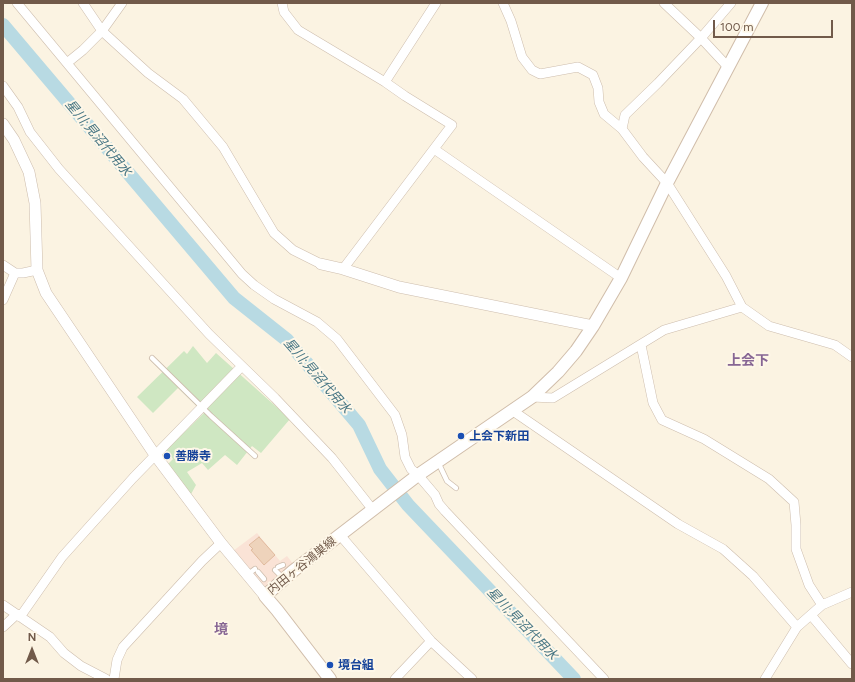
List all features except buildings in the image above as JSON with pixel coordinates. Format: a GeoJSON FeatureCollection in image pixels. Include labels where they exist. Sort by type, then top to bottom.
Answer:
{"type":"FeatureCollection","features":[{"type":"Feature","properties":{"kind":"main road","name":"内田ヶ谷鴻巣線"},"geometry":{"type":"LineString","coordinates":[[330,679],[265,596],[284,579],[418,475],[532,397],[558,372],[593,326],[621,278],[667,183],[762,3]]}},
{"type":"Feature","properties":{"kind":"street"},"geometry":{"type":"LineString","coordinates":[[17,3],[242,274],[254,285],[274,299],[317,322],[337,339],[395,415],[402,435],[407,463],[411,469],[435,495],[444,511],[604,679]]}},
{"type":"Feature","properties":{"kind":"street"},"geometry":{"type":"LineString","coordinates":[[83,3],[102,31],[148,73],[183,99],[223,147],[274,233],[294,250],[321,264],[343,269],[399,288],[593,326]]}},
{"type":"Feature","properties":{"kind":"street"},"geometry":{"type":"LineString","coordinates":[[67,63],[83,50],[102,31],[122,3]]}},
{"type":"Feature","properties":{"kind":"street"},"geometry":{"type":"LineString","coordinates":[[282,3],[284,12],[298,30],[386,82],[452,124],[343,269]]}},
{"type":"Feature","properties":{"kind":"street"},"geometry":{"type":"LineString","coordinates":[[386,82],[436,3]]}},
{"type":"Feature","properties":{"kind":"street"},"geometry":{"type":"LineString","coordinates":[[503,3],[511,21],[522,57],[532,70],[540,74],[578,67],[593,75],[598,88],[599,102],[604,114],[622,129],[643,157],[667,183],[726,276],[742,307],[769,326],[835,345],[852,357]]}},
{"type":"Feature","properties":{"kind":"street"},"geometry":{"type":"LineString","coordinates":[[664,3],[701,38],[728,67]]}},
{"type":"Feature","properties":{"kind":"street"},"geometry":{"type":"LineString","coordinates":[[622,129],[625,115],[701,38],[731,3]]}},
{"type":"Feature","properties":{"kind":"street"},"geometry":{"type":"LineString","coordinates":[[3,86],[18,108],[30,132],[59,169],[209,334],[275,398],[332,458],[373,510]]}},
{"type":"Feature","properties":{"kind":"street"},"geometry":{"type":"LineString","coordinates":[[3,124],[14,140],[29,172],[35,203],[37,270],[46,293],[155,456],[221,543],[237,560],[253,572],[265,596]]}},
{"type":"Feature","properties":{"kind":"street"},"geometry":{"type":"LineString","coordinates":[[434,149],[621,278]]}},
{"type":"Feature","properties":{"kind":"street"},"geometry":{"type":"LineString","coordinates":[[3,265],[15,273],[37,270]]}},
{"type":"Feature","properties":{"kind":"street"},"geometry":{"type":"LineString","coordinates":[[3,300],[15,273]]}},
{"type":"Feature","properties":{"kind":"street"},"geometry":{"type":"LineString","coordinates":[[532,397],[553,398],[664,330],[742,307]]}},
{"type":"Feature","properties":{"kind":"street"},"geometry":{"type":"LineString","coordinates":[[641,345],[653,403],[662,420],[704,439],[769,480],[794,502],[796,549],[809,585],[822,605]]}},
{"type":"Feature","properties":{"kind":"street"},"geometry":{"type":"LineString","coordinates":[[3,627],[18,616],[62,557],[133,478],[242,366]]}},
{"type":"Feature","properties":{"kind":"street"},"geometry":{"type":"LineString","coordinates":[[513,411],[678,524],[723,549],[754,576],[796,627]]}},
{"type":"Feature","properties":{"kind":"street"},"geometry":{"type":"LineString","coordinates":[[340,535],[431,641],[471,679]]}},
{"type":"Feature","properties":{"kind":"street"},"geometry":{"type":"LineString","coordinates":[[114,679],[117,660],[123,647],[202,561],[221,543]]}},
{"type":"Feature","properties":{"kind":"street"},"geometry":{"type":"LineString","coordinates":[[765,679],[796,627],[822,605],[852,592]]}},
{"type":"Feature","properties":{"kind":"street"},"geometry":{"type":"LineString","coordinates":[[3,605],[50,637],[64,653],[81,666],[106,679]]}},
{"type":"Feature","properties":{"kind":"street"},"geometry":{"type":"LineString","coordinates":[[811,615],[852,664]]}},
{"type":"Feature","properties":{"kind":"street"},"geometry":{"type":"LineString","coordinates":[[400,677],[431,641]]}},
{"type":"Feature","properties":{"kind":"lane"},"geometry":{"type":"LineString","coordinates":[[152,358],[202,408],[255,456]]}},
{"type":"Feature","properties":{"kind":"lane"},"geometry":{"type":"LineString","coordinates":[[438,462],[447,480],[456,488]]}},
{"type":"Feature","properties":{"kind":"lane"},"geometry":{"type":"LineString","coordinates":[[279,567],[284,579]]}},
{"type":"Feature","properties":{"kind":"lane"},"geometry":{"type":"LineString","coordinates":[[253,572],[264,579]]}},
{"type":"Feature","properties":{"kind":"shaded area"},"geometry":{"type":"Polygon","coordinates":[[[257,533],[280,561],[287,556],[294,565],[264,587],[233,551],[257,533]]]}},
{"type":"Feature","properties":{"kind":"green space"},"geometry":{"type":"Polygon","coordinates":[[[193,346],[207,363],[216,353],[290,419],[261,453],[252,446],[237,465],[225,455],[208,470],[202,463],[187,472],[196,485],[190,496],[167,465],[173,459],[166,450],[204,413],[178,388],[153,413],[137,397],[184,351],[187,354],[193,346]]]}},
{"type":"Feature","properties":{"kind":"waterway","name":"星川;見沼代用水"},"geometry":{"type":"LineString","coordinates":[[3,25],[234,298],[287,340],[359,425],[380,469],[408,505],[574,679]]}},
{"type":"Feature","properties":{"kind":"place","name":"上会下新田"},"geometry":{"type":"Point","coordinates":[461,436]}},
{"type":"Feature","properties":{"kind":"place","name":"善勝寺"},"geometry":{"type":"Point","coordinates":[167,456]}},
{"type":"Feature","properties":{"kind":"place","name":"境台組"},"geometry":{"type":"Point","coordinates":[330,665]}},
{"type":"Feature","properties":{"kind":"district","name":"上会下"},"geometry":{"type":"Point","coordinates":[748,361]}},
{"type":"Feature","properties":{"kind":"district","name":"境"},"geometry":{"type":"Point","coordinates":[221,630]}}]}
